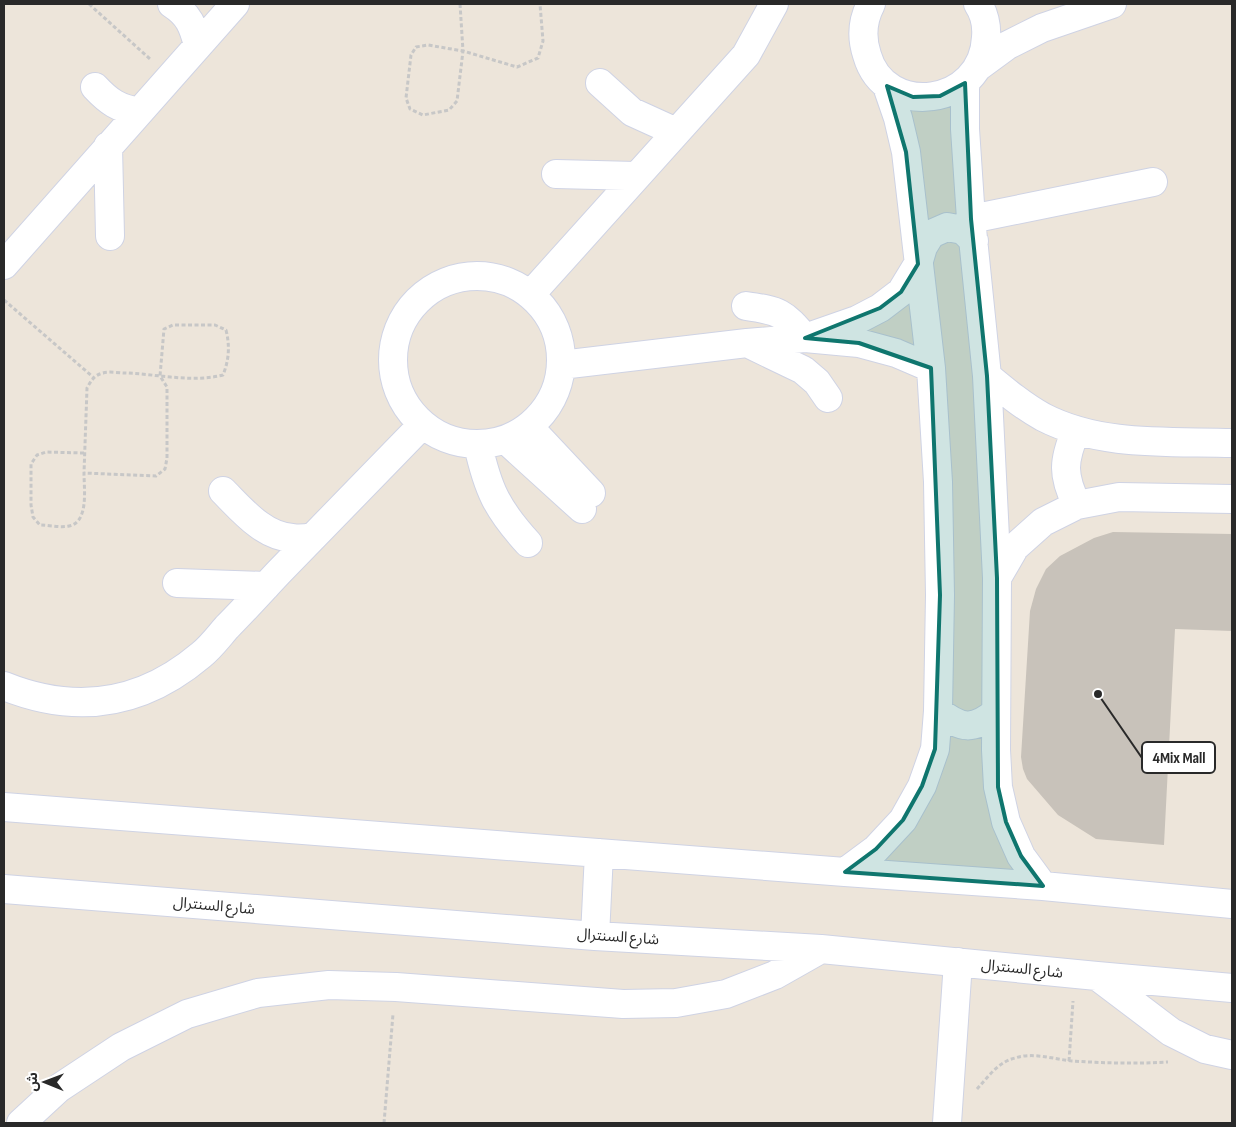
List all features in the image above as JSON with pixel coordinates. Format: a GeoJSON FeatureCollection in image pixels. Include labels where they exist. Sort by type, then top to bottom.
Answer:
{"type":"FeatureCollection","features":[{"type":"Feature","properties":{"kind":"street"},"geometry":{"type":"LineString","coordinates":[[172,4],[183,11],[193,27],[198,45]]}},
{"type":"Feature","properties":{"kind":"street"},"geometry":{"type":"LineString","coordinates":[[4,265],[235,4]]}},
{"type":"Feature","properties":{"kind":"street"},"geometry":{"type":"LineString","coordinates":[[531,294],[746,55],[774,4]]}},
{"type":"Feature","properties":{"kind":"street"},"geometry":{"type":"LineString","coordinates":[[978,4],[987,28],[986,48],[972,75],[965,129],[972,230],[988,376],[997,578],[996,712],[998,787],[1006,822],[1021,856],[1043,886]]}},
{"type":"Feature","properties":{"kind":"street"},"geometry":{"type":"LineString","coordinates":[[887,86],[913,97],[940,96],[972,75],[1008,45],[1042,28],[1112,4]]}},
{"type":"Feature","properties":{"kind":"street"},"geometry":{"type":"LineString","coordinates":[[845,872],[876,849],[903,820],[922,786],[935,749],[938,711],[940,595],[938,491],[931,368],[918,264],[912,186],[898,118],[887,86],[870,65],[862,39],[868,7]]}},
{"type":"Feature","properties":{"kind":"street"},"geometry":{"type":"LineString","coordinates":[[600,82],[632,112],[676,132]]}},
{"type":"Feature","properties":{"kind":"street"},"geometry":{"type":"LineString","coordinates":[[95,87],[107,99],[122,108],[139,112]]}},
{"type":"Feature","properties":{"kind":"street"},"geometry":{"type":"LineString","coordinates":[[108,146],[110,236]]}},
{"type":"Feature","properties":{"kind":"street"},"geometry":{"type":"LineString","coordinates":[[556,174],[636,176]]}},
{"type":"Feature","properties":{"kind":"street"},"geometry":{"type":"LineString","coordinates":[[805,338],[857,320],[880,308],[901,292],[918,264],[931,234],[947,227],[972,230],[1152,182]]}},
{"type":"Feature","properties":{"kind":"street"},"geometry":{"type":"LineString","coordinates":[[482,275],[508,280],[531,294],[555,326],[560,345],[561,365],[557,388],[546,410],[529,427],[506,440],[478,445],[448,440],[422,425],[405,404],[395,380],[392,353],[398,328],[412,305],[432,287],[456,277],[482,275]]}},
{"type":"Feature","properties":{"kind":"street"},"geometry":{"type":"LineString","coordinates":[[746,306],[779,313],[788,318],[805,338]]}},
{"type":"Feature","properties":{"kind":"street"},"geometry":{"type":"LineString","coordinates":[[561,365],[747,342],[805,338],[860,343],[896,353],[931,368]]}},
{"type":"Feature","properties":{"kind":"street"},"geometry":{"type":"LineString","coordinates":[[747,342],[803,370],[817,382],[828,398]]}},
{"type":"Feature","properties":{"kind":"street"},"geometry":{"type":"LineString","coordinates":[[988,376],[1014,399],[1044,417],[1076,430],[1119,440],[1232,443]]}},
{"type":"Feature","properties":{"kind":"street"},"geometry":{"type":"LineString","coordinates":[[4,686],[27,696],[64,702],[102,702],[138,693],[173,677],[203,654],[422,425]]}},
{"type":"Feature","properties":{"kind":"street"},"geometry":{"type":"LineString","coordinates":[[506,440],[586,501],[529,427]]}},
{"type":"Feature","properties":{"kind":"street"},"geometry":{"type":"LineString","coordinates":[[1076,430],[1068,448],[1065,468],[1068,487],[1077,505]]}},
{"type":"Feature","properties":{"kind":"street"},"geometry":{"type":"LineString","coordinates":[[478,445],[484,472],[494,498],[509,522],[528,543]]}},
{"type":"Feature","properties":{"kind":"street"},"geometry":{"type":"LineString","coordinates":[[223,491],[254,520],[271,532],[292,538],[313,537]]}},
{"type":"Feature","properties":{"kind":"street"},"geometry":{"type":"LineString","coordinates":[[997,578],[1015,547],[1043,522],[1077,505],[1119,497],[1232,499]]}},
{"type":"Feature","properties":{"kind":"street"},"geometry":{"type":"LineString","coordinates":[[177,583],[266,586]]}},
{"type":"Feature","properties":{"kind":"street"},"geometry":{"type":"LineString","coordinates":[[938,711],[951,722],[967,726],[984,722],[996,712]]}},
{"type":"Feature","properties":{"kind":"street"},"geometry":{"type":"LineString","coordinates":[[4,807],[1043,886],[1232,904]]}},
{"type":"Feature","properties":{"kind":"street"},"geometry":{"type":"LineString","coordinates":[[595,936],[599,852]]}},
{"type":"Feature","properties":{"kind":"street","name":"شارع السنترال"},"geometry":{"type":"LineString","coordinates":[[4,889],[595,936],[820,949],[1232,988]]}},
{"type":"Feature","properties":{"kind":"street"},"geometry":{"type":"LineString","coordinates":[[21,1123],[59,1088],[121,1047],[187,1014],[258,992],[329,985],[396,987],[624,1004],[676,1003],[726,994],[767,978],[820,949]]}},
{"type":"Feature","properties":{"kind":"street"},"geometry":{"type":"LineString","coordinates":[[946,1123],[958,962]]}},
{"type":"Feature","properties":{"kind":"street"},"geometry":{"type":"LineString","coordinates":[[1086,975],[1171,1032],[1205,1049],[1232,1055]]}},
{"type":"Feature","properties":{"kind":"path"},"geometry":{"type":"LineString","coordinates":[[89,4],[171,77]]}},
{"type":"Feature","properties":{"kind":"path"},"geometry":{"type":"LineString","coordinates":[[460,4],[463,51],[458,101],[449,110],[423,115],[410,109],[406,98],[411,55],[416,48],[428,45],[463,51],[517,67],[538,58],[544,41],[540,4]]}},
{"type":"Feature","properties":{"kind":"path"},"geometry":{"type":"LineString","coordinates":[[4,300],[93,377]]}},
{"type":"Feature","properties":{"kind":"path"},"geometry":{"type":"LineString","coordinates":[[84,453],[46,452],[37,454],[31,464],[31,505],[33,517],[40,525],[68,527],[77,522],[83,514],[84,453],[87,388],[93,377],[103,373],[150,374],[160,376],[212,378],[222,375],[228,364],[229,343],[226,330],[215,325],[173,324],[164,328],[160,376],[167,387],[168,458],[165,469],[156,476],[84,473]]}},
{"type":"Feature","properties":{"kind":"path"},"geometry":{"type":"LineString","coordinates":[[1069,1060],[1086,975]]}},
{"type":"Feature","properties":{"kind":"path"},"geometry":{"type":"LineString","coordinates":[[384,1123],[396,987]]}},
{"type":"Feature","properties":{"kind":"path"},"geometry":{"type":"LineString","coordinates":[[946,1123],[1000,1064],[1014,1058],[1028,1055],[1110,1063],[1176,1062]]}},
{"type":"Feature","properties":{"kind":"highlighted area"},"geometry":{"type":"Polygon","coordinates":[[[965,83],[971,219],[987,376],[997,578],[998,787],[1006,822],[1021,856],[1043,886],[845,872],[876,849],[903,820],[922,786],[935,749],[940,595],[931,368],[859,343],[805,338],[880,308],[901,292],[918,264],[906,152],[887,86],[913,97],[940,96],[965,83]]]}},
{"type":"Feature","properties":{"kind":"building"},"geometry":{"type":"Polygon","coordinates":[[[1113,532],[1232,534],[1232,631],[1175,629],[1164,845],[1096,839],[1058,815],[1027,779],[1021,757],[1030,611],[1036,589],[1046,569],[1060,556],[1094,538],[1113,532]]]}},
{"type":"Feature","properties":{"kind":"place","name":"4Mix Mall"},"geometry":{"type":"Point","coordinates":[1098,694]}}]}
